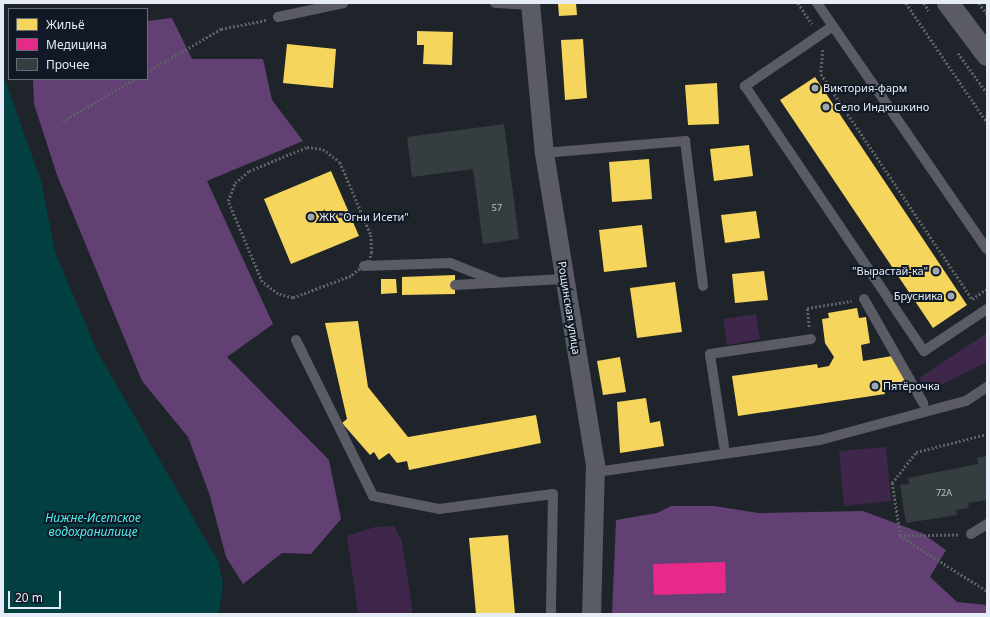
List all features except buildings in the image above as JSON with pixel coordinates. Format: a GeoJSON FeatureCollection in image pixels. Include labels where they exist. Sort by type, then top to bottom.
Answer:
{"type":"FeatureCollection","features":[{"type":"Feature","properties":{"kind":"street"},"geometry":{"type":"LineString","coordinates":[[948,3],[987,55]]}},
{"type":"Feature","properties":{"kind":"street","name":"Рощинская улица"},"geometry":{"type":"LineString","coordinates":[[530,4],[544,152],[596,472],[591,614]]}},
{"type":"Feature","properties":{"kind":"lane"},"geometry":{"type":"LineString","coordinates":[[278,17],[344,3]]}},
{"type":"Feature","properties":{"kind":"lane"},"geometry":{"type":"LineString","coordinates":[[495,3],[530,4]]}},
{"type":"Feature","properties":{"kind":"lane"},"geometry":{"type":"LineString","coordinates":[[817,3],[987,250]]}},
{"type":"Feature","properties":{"kind":"lane"},"geometry":{"type":"LineString","coordinates":[[833,26],[745,86],[924,351],[987,309]]}},
{"type":"Feature","properties":{"kind":"lane"},"geometry":{"type":"LineString","coordinates":[[544,152],[685,141],[703,286]]}},
{"type":"Feature","properties":{"kind":"lane"},"geometry":{"type":"LineString","coordinates":[[364,266],[450,264],[498,282]]}},
{"type":"Feature","properties":{"kind":"lane"},"geometry":{"type":"LineString","coordinates":[[455,284],[564,279]]}},
{"type":"Feature","properties":{"kind":"lane"},"geometry":{"type":"LineString","coordinates":[[864,299],[923,403]]}},
{"type":"Feature","properties":{"kind":"lane"},"geometry":{"type":"LineString","coordinates":[[724,446],[710,354],[811,339]]}},
{"type":"Feature","properties":{"kind":"lane"},"geometry":{"type":"LineString","coordinates":[[296,340],[374,496],[439,509],[553,494],[552,614]]}},
{"type":"Feature","properties":{"kind":"lane"},"geometry":{"type":"LineString","coordinates":[[596,472],[820,440],[966,401],[987,387]]}},
{"type":"Feature","properties":{"kind":"lane"},"geometry":{"type":"LineString","coordinates":[[971,534],[987,524]]}},
{"type":"Feature","properties":{"kind":"path"},"geometry":{"type":"LineString","coordinates":[[798,3],[824,42],[821,74],[972,299],[987,289]]}},
{"type":"Feature","properties":{"kind":"path"},"geometry":{"type":"LineString","coordinates":[[906,3],[987,122]]}},
{"type":"Feature","properties":{"kind":"path"},"geometry":{"type":"LineString","coordinates":[[978,3],[987,14]]}},
{"type":"Feature","properties":{"kind":"path"},"geometry":{"type":"LineString","coordinates":[[148,71],[221,29],[278,17]]}},
{"type":"Feature","properties":{"kind":"path"},"geometry":{"type":"LineString","coordinates":[[63,121],[133,80]]}},
{"type":"Feature","properties":{"kind":"path"},"geometry":{"type":"LineString","coordinates":[[307,147],[332,153],[340,162],[371,235],[372,252],[364,266],[351,276],[303,296],[278,294],[262,282],[228,202],[234,183],[249,171],[307,147]]}},
{"type":"Feature","properties":{"kind":"path"},"geometry":{"type":"LineString","coordinates":[[811,339],[807,308],[864,299]]}},
{"type":"Feature","properties":{"kind":"path"},"geometry":{"type":"LineString","coordinates":[[987,434],[916,452],[892,483],[900,536],[987,591]]}},
{"type":"Feature","properties":{"kind":"path"},"geometry":{"type":"LineString","coordinates":[[900,536],[971,534]]}},
{"type":"Feature","properties":{"kind":"shaded area"},"geometry":{"type":"Polygon","coordinates":[[[172,18],[192,59],[263,59],[272,100],[303,141],[207,181],[273,324],[227,357],[329,460],[341,519],[311,554],[282,553],[243,584],[226,557],[209,493],[188,437],[142,381],[57,175],[34,104],[33,80],[148,80],[148,21],[172,18]]]}},
{"type":"Feature","properties":{"kind":"shaded area"},"geometry":{"type":"Polygon","coordinates":[[[756,314],[760,339],[727,345],[723,319],[756,314]]]}},
{"type":"Feature","properties":{"kind":"shaded area"},"geometry":{"type":"Polygon","coordinates":[[[987,333],[987,362],[927,392],[919,378],[987,333]]]}},
{"type":"Feature","properties":{"kind":"shaded area"},"geometry":{"type":"Polygon","coordinates":[[[886,447],[891,501],[844,506],[839,451],[886,447]]]}},
{"type":"Feature","properties":{"kind":"shaded area"},"geometry":{"type":"Polygon","coordinates":[[[671,506],[714,506],[759,513],[863,511],[922,533],[946,550],[930,577],[957,602],[987,605],[987,614],[612,614],[616,520],[657,513],[671,506]]]}},
{"type":"Feature","properties":{"kind":"shaded area"},"geometry":{"type":"Polygon","coordinates":[[[394,526],[402,541],[413,614],[358,614],[347,536],[375,527],[394,526]]]}},
{"type":"Feature","properties":{"kind":"water","name":"Нижне-Исетское водохранилище"},"geometry":{"type":"Polygon","coordinates":[[[3,74],[41,181],[55,252],[98,353],[218,561],[223,583],[219,614],[3,614],[3,74]]]}},
{"type":"Feature","properties":{"kind":"place","name":"Виктория-фарм"},"geometry":{"type":"Point","coordinates":[815,88]}},
{"type":"Feature","properties":{"kind":"place","name":"Село Индюшкино"},"geometry":{"type":"Point","coordinates":[826,107]}},
{"type":"Feature","properties":{"kind":"place","name":"ЖК \"Огни Исети\""},"geometry":{"type":"Point","coordinates":[311,217]}},
{"type":"Feature","properties":{"kind":"place","name":"\"Вырастай-ка\""},"geometry":{"type":"Point","coordinates":[936,271]}},
{"type":"Feature","properties":{"kind":"place","name":"Брусника"},"geometry":{"type":"Point","coordinates":[951,296]}},
{"type":"Feature","properties":{"kind":"place","name":"Пятёрочка"},"geometry":{"type":"Point","coordinates":[875,386]}}]}
